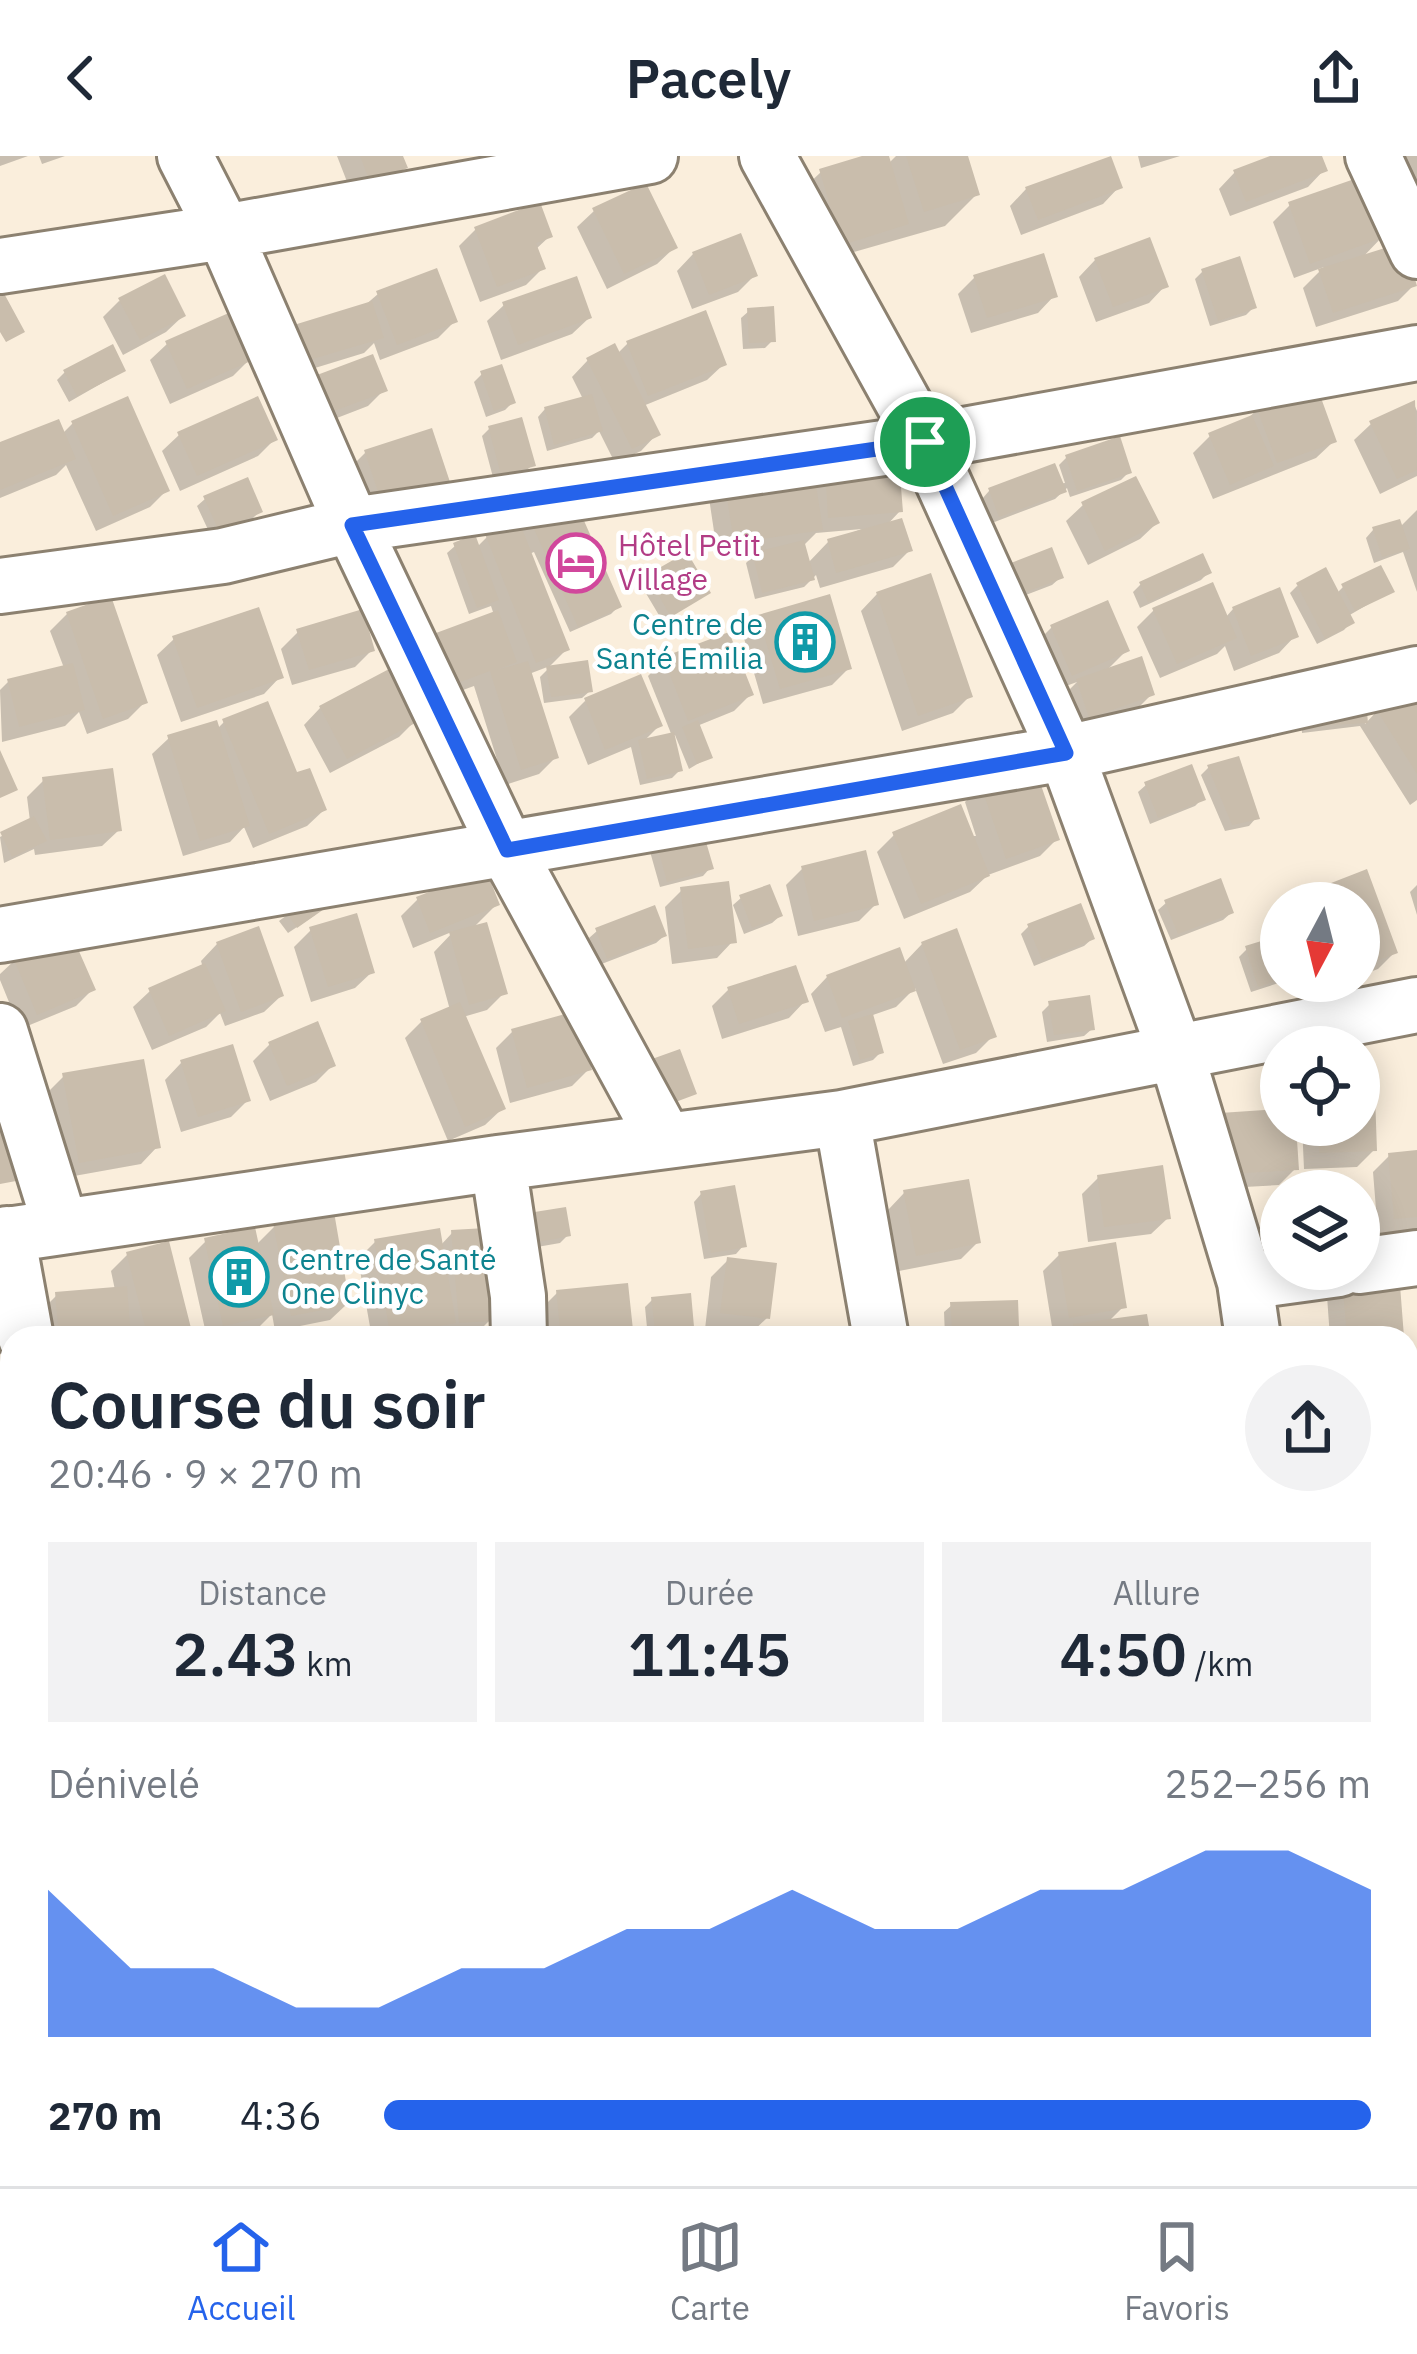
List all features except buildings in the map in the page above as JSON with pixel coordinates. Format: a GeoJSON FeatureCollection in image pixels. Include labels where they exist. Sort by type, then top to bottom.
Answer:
{"type":"FeatureCollection","features":[{"type":"Feature","properties":{"kind":"street"},"geometry":{"type":"LineString","coordinates":[[184,156],[224,232],[352,525],[507,850],[665,1140]]}},
{"type":"Feature","properties":{"kind":"street"},"geometry":{"type":"LineString","coordinates":[[0,266],[224,232],[650,156]]}},
{"type":"Feature","properties":{"kind":"street"},"geometry":{"type":"LineString","coordinates":[[766,156],[925,442],[1066,753],[1176,1053],[1245,1282],[1251,1326]]}},
{"type":"Feature","properties":{"kind":"street"},"geometry":{"type":"LineString","coordinates":[[1373,156],[1417,250]]}},
{"type":"Feature","properties":{"kind":"street"},"geometry":{"type":"LineString","coordinates":[[0,586],[224,556],[352,525],[925,442],[1417,353]]}},
{"type":"Feature","properties":{"kind":"street"},"geometry":{"type":"LineString","coordinates":[[0,935],[1066,753],[1417,674]]}},
{"type":"Feature","properties":{"kind":"street"},"geometry":{"type":"LineString","coordinates":[[23,1326],[3,1235],[498,1162],[842,1118],[1417,1005]]}},
{"type":"Feature","properties":{"kind":"street"},"geometry":{"type":"LineString","coordinates":[[0,1030],[61,1227]]}},
{"type":"Feature","properties":{"kind":"street"},"geometry":{"type":"LineString","coordinates":[[842,1118],[879,1326]]}},
{"type":"Feature","properties":{"kind":"street"},"geometry":{"type":"LineString","coordinates":[[498,1162],[519,1326]]}},
{"type":"Feature","properties":{"kind":"street"},"geometry":{"type":"LineString","coordinates":[[1380,1263],[1417,1258]]}},
{"type":"Feature","properties":{"kind":"street"},"geometry":{"type":"LineString","coordinates":[[1245,1282],[1260,1280]]}},
{"type":"Feature","properties":{"kind":"place","name":"Hôtel Petit Village"},"geometry":{"type":"Point","coordinates":[576,563]}},
{"type":"Feature","properties":{"kind":"place","name":"Centre de Santé Emilia"},"geometry":{"type":"Point","coordinates":[805,642]}},
{"type":"Feature","properties":{"kind":"place","name":"Centre de Santé One Clinyc"},"geometry":{"type":"Point","coordinates":[239,1277]}},
{"type":"Feature","properties":{"kind":"route"},"geometry":{"type":"LineString","coordinates":[[925,442],[1066,753],[507,850],[352,525],[925,442]]}}]}
